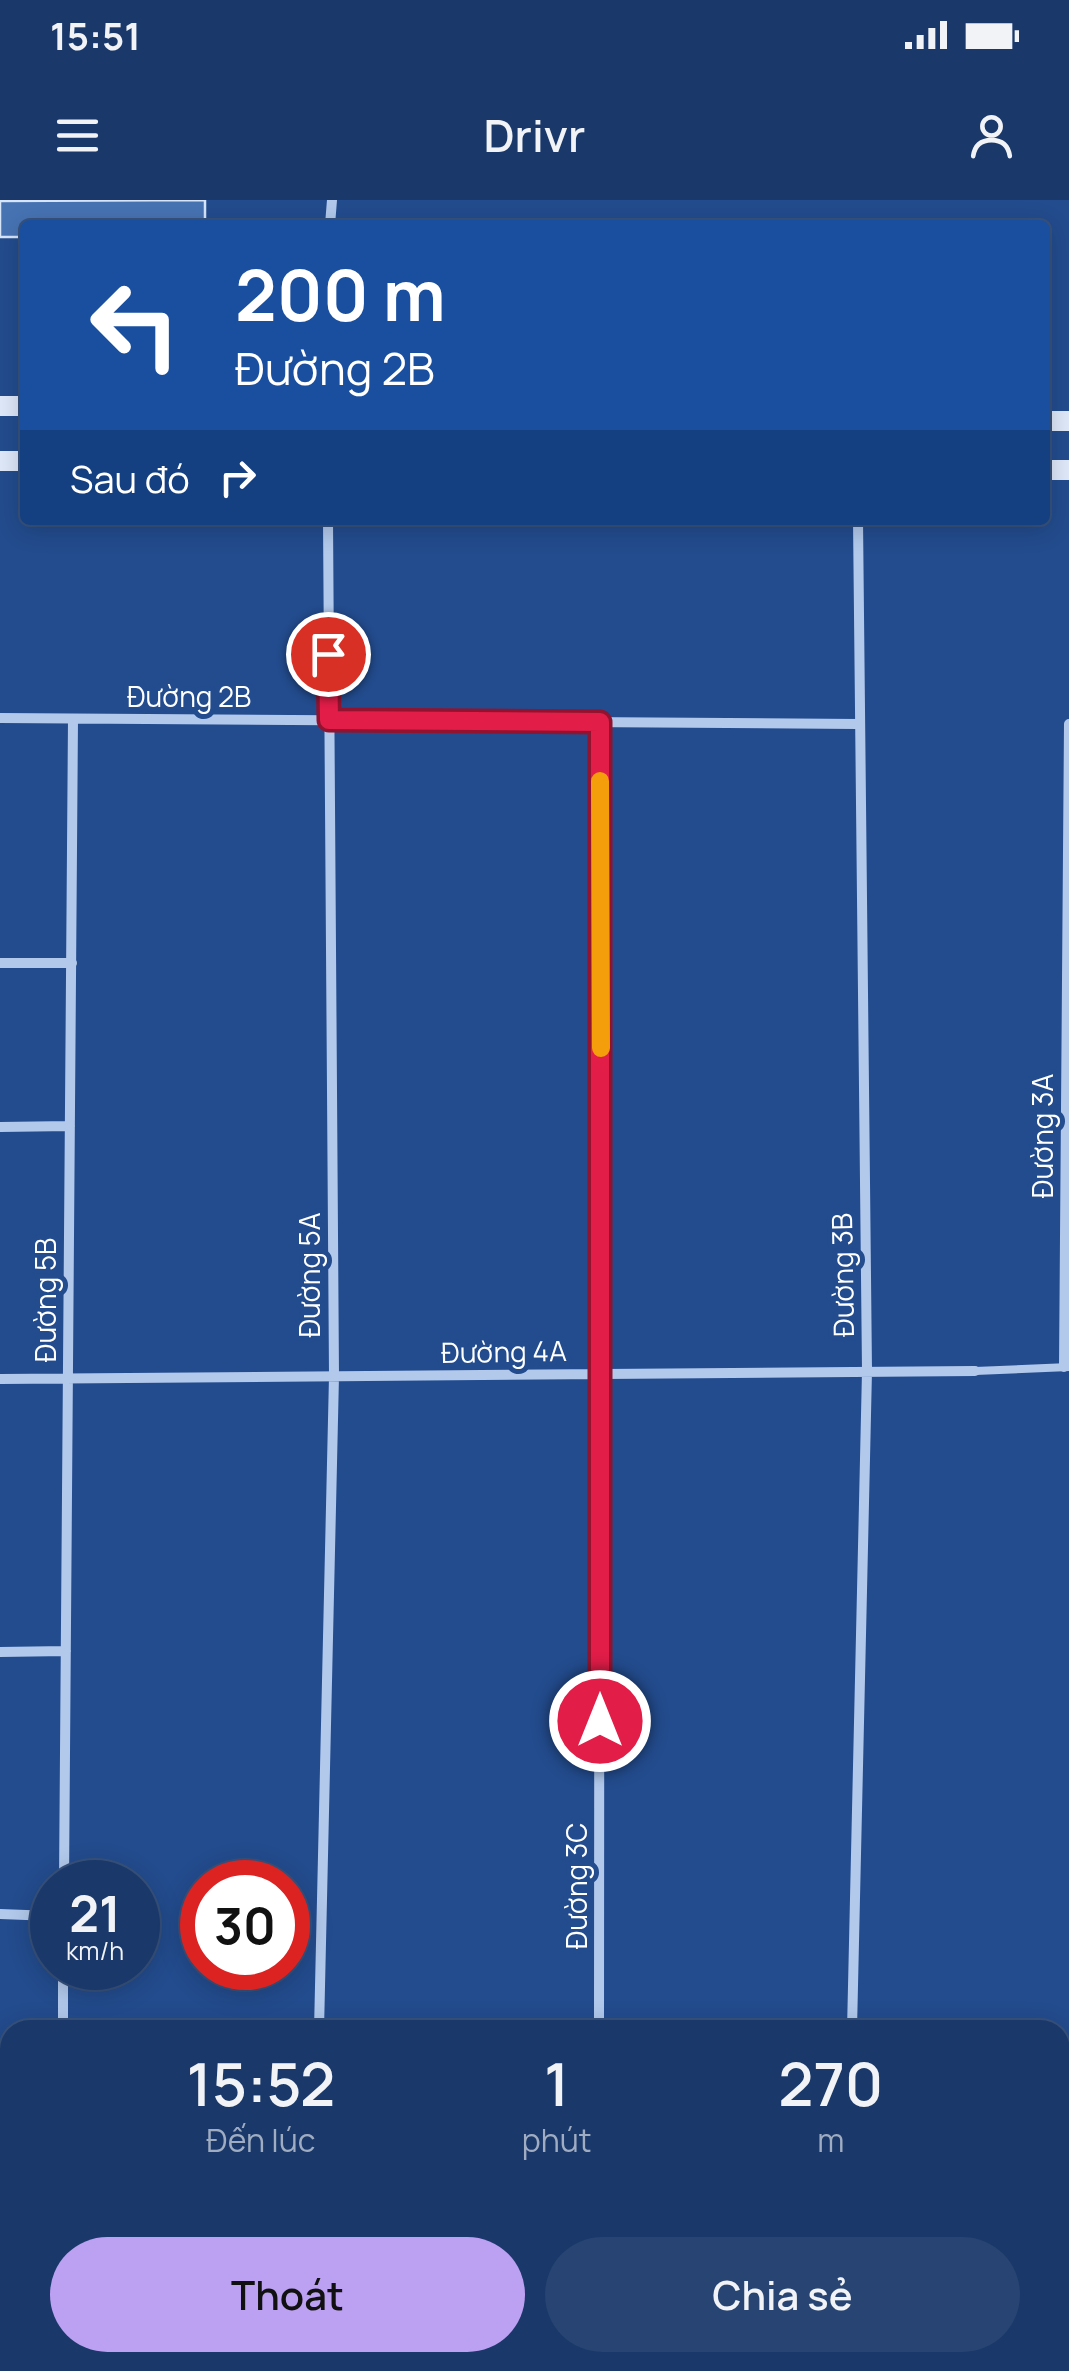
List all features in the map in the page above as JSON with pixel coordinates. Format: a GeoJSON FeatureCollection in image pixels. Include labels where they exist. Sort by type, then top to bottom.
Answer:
{"type":"FeatureCollection","features":[{"type":"Feature","properties":{"kind":"street","name":"Đường 5A"},"geometry":{"type":"LineString","coordinates":[[319,2020],[334,1376],[328,525]]}},
{"type":"Feature","properties":{"kind":"street","name":"Đường 3B"},"geometry":{"type":"LineString","coordinates":[[852,2020],[867,1371],[858,525]]}},
{"type":"Feature","properties":{"kind":"street","name":"Đường 2B"},"geometry":{"type":"LineString","coordinates":[[0,718],[858,724]]}},
{"type":"Feature","properties":{"kind":"street","name":"Đường 5B"},"geometry":{"type":"LineString","coordinates":[[64,1860],[73,719]]}},
{"type":"Feature","properties":{"kind":"street","name":"Đường 3C"},"geometry":{"type":"LineString","coordinates":[[599,2020],[600,722]]}},
{"type":"Feature","properties":{"kind":"street","name":"Đường 3A"},"geometry":{"type":"LineString","coordinates":[[1067,1367],[1069,728]]}},
{"type":"Feature","properties":{"kind":"street"},"geometry":{"type":"LineString","coordinates":[[0,963],[72,964]]}},
{"type":"Feature","properties":{"kind":"street"},"geometry":{"type":"LineString","coordinates":[[0,1126],[70,1126]]}},
{"type":"Feature","properties":{"kind":"street","name":"Đường 4A"},"geometry":{"type":"LineString","coordinates":[[0,1379],[975,1370]]}},
{"type":"Feature","properties":{"kind":"street"},"geometry":{"type":"LineString","coordinates":[[0,1652],[66,1651]]}},
{"type":"Feature","properties":{"kind":"street"},"geometry":{"type":"LineString","coordinates":[[0,1914],[30,1915]]}},
{"type":"Feature","properties":{"kind":"street"},"geometry":{"type":"LineString","coordinates":[[62,2020],[63,1990]]}},
{"type":"Feature","properties":{"kind":"lane","name":"Đường 4A"},"geometry":{"type":"LineString","coordinates":[[975,1370],[1067,1367]]}},
{"type":"Feature","properties":{"kind":"building"},"geometry":{"type":"Polygon","coordinates":[[[205,200],[205,220],[20,220],[20,237],[0,237],[0,201],[205,200]]]}},
{"type":"Feature","properties":{"kind":"slow traffic"},"geometry":{"type":"LineString","coordinates":[[600,781],[601,1048]]}},
{"type":"Feature","properties":{"kind":"route"},"geometry":{"type":"LineString","coordinates":[[328,654],[329,720],[600,722],[600,1721]]}}]}
